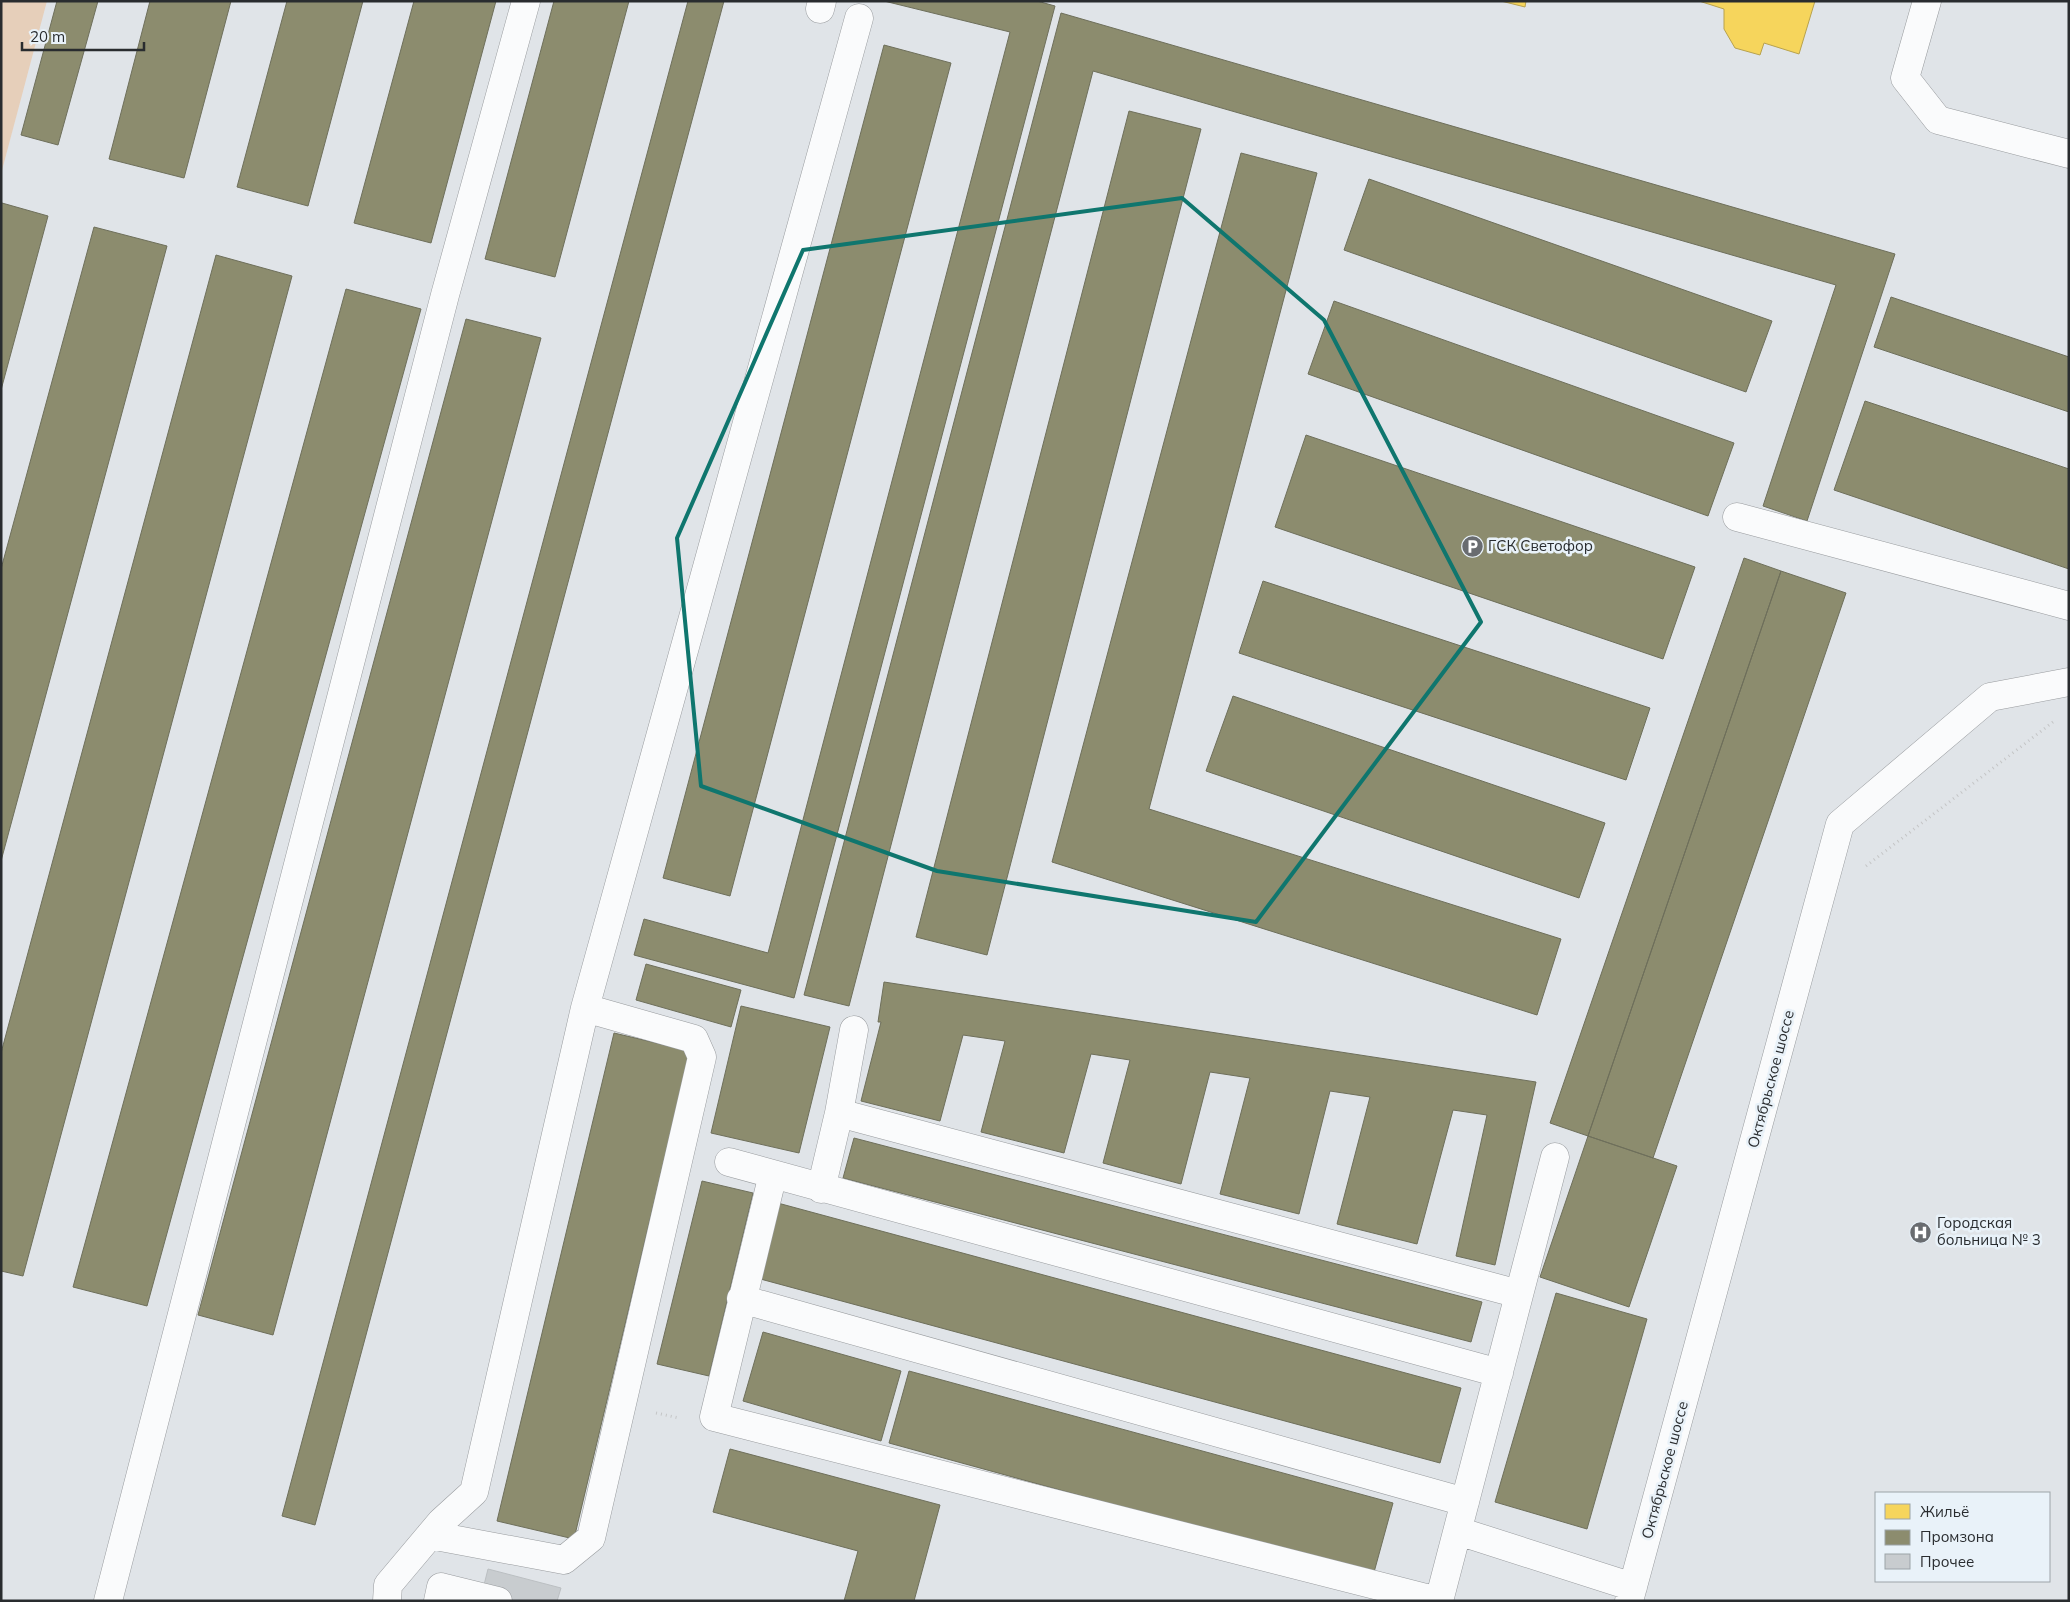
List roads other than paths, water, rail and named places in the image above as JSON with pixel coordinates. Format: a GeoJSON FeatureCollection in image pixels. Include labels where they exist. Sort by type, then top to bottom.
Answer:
{"type":"FeatureCollection","features":[{"type":"Feature","properties":{"kind":"street"},"geometry":{"type":"LineString","coordinates":[[108,1601],[445,295],[526,1]]}},
{"type":"Feature","properties":{"kind":"street"},"geometry":{"type":"LineString","coordinates":[[1927,1],[1905,78],[1938,120],[2069,154]]}},
{"type":"Feature","properties":{"kind":"street"},"geometry":{"type":"LineString","coordinates":[[387,1601],[388,1585],[441,1522],[474,1492],[585,1008],[859,18]]}},
{"type":"Feature","properties":{"kind":"street"},"geometry":{"type":"LineString","coordinates":[[1737,517],[2069,606]]}},
{"type":"Feature","properties":{"kind":"street","name":"Октябрьское шоссе"},"geometry":{"type":"LineString","coordinates":[[1631,1594],[1840,824],[1990,697],[2069,682]]}},
{"type":"Feature","properties":{"kind":"street"},"geometry":{"type":"LineString","coordinates":[[430,1535],[564,1560],[591,1538],[702,1057],[694,1039],[585,1008]]}},
{"type":"Feature","properties":{"kind":"street"},"geometry":{"type":"LineString","coordinates":[[821,1188],[839,1113],[854,1030]]}},
{"type":"Feature","properties":{"kind":"street"},"geometry":{"type":"LineString","coordinates":[[839,1113],[1519,1294]]}},
{"type":"Feature","properties":{"kind":"street"},"geometry":{"type":"LineString","coordinates":[[773,1174],[714,1417],[1439,1601],[1555,1157]]}},
{"type":"Feature","properties":{"kind":"street"},"geometry":{"type":"LineString","coordinates":[[729,1162],[1498,1373]]}},
{"type":"Feature","properties":{"kind":"street"},"geometry":{"type":"LineString","coordinates":[[742,1299],[1465,1502]]}},
{"type":"Feature","properties":{"kind":"street"},"geometry":{"type":"LineString","coordinates":[[1458,1531],[1631,1594]]}},
{"type":"Feature","properties":{"kind":"street"},"geometry":{"type":"LineString","coordinates":[[438,1601],[441,1588],[498,1601]]}},
{"type":"Feature","properties":{"kind":"place","name":"ГСК Светофор"},"geometry":{"type":"Point","coordinates":[1472,546]}},
{"type":"Feature","properties":{"kind":"place","name":"Городская больница № 3"},"geometry":{"type":"Point","coordinates":[1921,1232]}}]}
